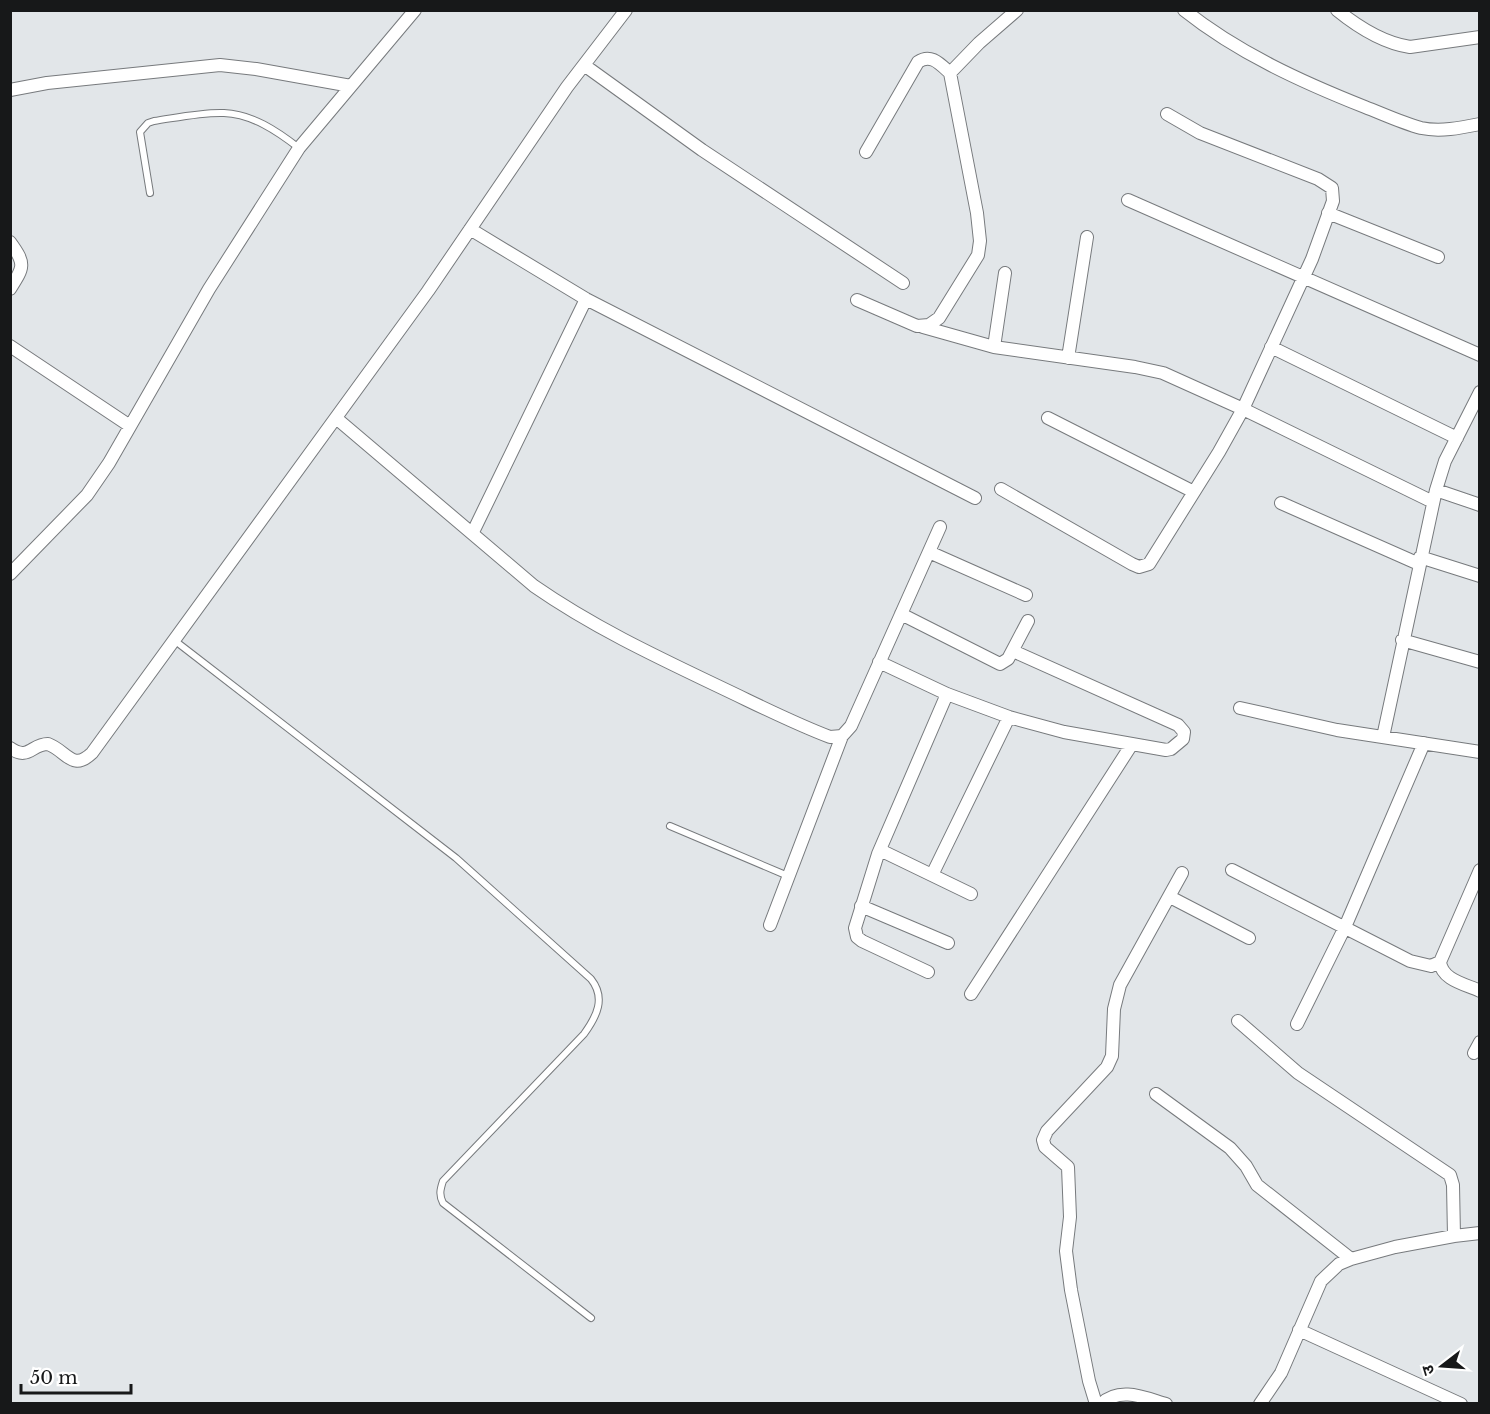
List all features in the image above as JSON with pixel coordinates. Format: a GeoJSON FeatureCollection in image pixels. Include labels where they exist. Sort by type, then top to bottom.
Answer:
{"type":"FeatureCollection","features":[{"type":"Feature","properties":{"kind":"street"},"geometry":{"type":"LineString","coordinates":[[10,574],[87,495],[109,463],[209,290],[298,148],[415,10]]}},
{"type":"Feature","properties":{"kind":"street"},"geometry":{"type":"LineString","coordinates":[[10,748],[19,753],[25,753],[39,745],[48,744],[74,761],[87,758],[336,418],[584,65],[626,10]]}},
{"type":"Feature","properties":{"kind":"street"},"geometry":{"type":"LineString","coordinates":[[950,73],[979,43],[1017,10]]}},
{"type":"Feature","properties":{"kind":"street"},"geometry":{"type":"LineString","coordinates":[[1184,10],[1200,16],[1235,47],[1333,94],[1406,123],[1438,130],[1479,124]]}},
{"type":"Feature","properties":{"kind":"street"},"geometry":{"type":"LineString","coordinates":[[1337,10],[1365,30],[1392,44],[1401,46],[1479,37]]}},
{"type":"Feature","properties":{"kind":"street"},"geometry":{"type":"LineString","coordinates":[[866,152],[918,62],[923,59],[933,59],[950,73],[976,213],[980,248],[974,264],[939,318],[934,323],[923,327]]}},
{"type":"Feature","properties":{"kind":"street"},"geometry":{"type":"LineString","coordinates":[[10,90],[47,83],[220,65],[351,86]]}},
{"type":"Feature","properties":{"kind":"street"},"geometry":{"type":"LineString","coordinates":[[584,65],[702,150],[903,283]]}},
{"type":"Feature","properties":{"kind":"street"},"geometry":{"type":"LineString","coordinates":[[1001,489],[1139,567],[1149,564],[1243,409],[1303,278],[1328,213],[1333,195],[1332,189],[1318,178],[1200,133],[1167,114]]}},
{"type":"Feature","properties":{"kind":"street"},"geometry":{"type":"LineString","coordinates":[[1128,200],[1479,355]]}},
{"type":"Feature","properties":{"kind":"street"},"geometry":{"type":"LineString","coordinates":[[1328,213],[1438,257]]}},
{"type":"Feature","properties":{"kind":"street"},"geometry":{"type":"LineString","coordinates":[[470,230],[586,299],[975,498]]}},
{"type":"Feature","properties":{"kind":"street"},"geometry":{"type":"LineString","coordinates":[[1068,358],[1087,237]]}},
{"type":"Feature","properties":{"kind":"street"},"geometry":{"type":"LineString","coordinates":[[10,242],[23,263],[22,270],[10,289]]}},
{"type":"Feature","properties":{"kind":"street"},"geometry":{"type":"LineString","coordinates":[[994,347],[1005,273]]}},
{"type":"Feature","properties":{"kind":"street"},"geometry":{"type":"LineString","coordinates":[[472,532],[586,299]]}},
{"type":"Feature","properties":{"kind":"street"},"geometry":{"type":"LineString","coordinates":[[856,300],[923,327],[994,347],[1163,373],[1435,496],[1479,506]]}},
{"type":"Feature","properties":{"kind":"street"},"geometry":{"type":"LineString","coordinates":[[10,346],[130,426]]}},
{"type":"Feature","properties":{"kind":"street"},"geometry":{"type":"LineString","coordinates":[[1271,347],[1457,438]]}},
{"type":"Feature","properties":{"kind":"street"},"geometry":{"type":"LineString","coordinates":[[1383,737],[1402,640],[1435,496],[1445,461],[1479,392]]}},
{"type":"Feature","properties":{"kind":"street"},"geometry":{"type":"LineString","coordinates":[[336,418],[534,586],[565,608],[600,628],[819,733],[830,737],[842,736]]}},
{"type":"Feature","properties":{"kind":"street"},"geometry":{"type":"LineString","coordinates":[[1048,418],[1194,492]]}},
{"type":"Feature","properties":{"kind":"street"},"geometry":{"type":"LineString","coordinates":[[1281,503],[1420,560],[1479,576]]}},
{"type":"Feature","properties":{"kind":"street"},"geometry":{"type":"LineString","coordinates":[[770,925],[842,736],[851,726],[940,527]]}},
{"type":"Feature","properties":{"kind":"street"},"geometry":{"type":"LineString","coordinates":[[929,552],[1026,595]]}},
{"type":"Feature","properties":{"kind":"street"},"geometry":{"type":"LineString","coordinates":[[901,614],[996,663],[1004,663],[1013,651],[1028,621]]}},
{"type":"Feature","properties":{"kind":"street"},"geometry":{"type":"LineString","coordinates":[[1402,640],[1479,662]]}},
{"type":"Feature","properties":{"kind":"street"},"geometry":{"type":"LineString","coordinates":[[879,662],[947,694],[1009,717],[1064,732],[1160,750],[1171,749],[1183,739],[1184,732],[1178,725],[1013,651]]}},
{"type":"Feature","properties":{"kind":"street"},"geometry":{"type":"LineString","coordinates":[[928,972],[857,937],[855,928],[880,850],[947,694]]}},
{"type":"Feature","properties":{"kind":"street"},"geometry":{"type":"LineString","coordinates":[[1240,708],[1337,730],[1479,752]]}},
{"type":"Feature","properties":{"kind":"street"},"geometry":{"type":"LineString","coordinates":[[932,875],[1009,717]]}},
{"type":"Feature","properties":{"kind":"street"},"geometry":{"type":"LineString","coordinates":[[1297,1024],[1345,927],[1424,743]]}},
{"type":"Feature","properties":{"kind":"street"},"geometry":{"type":"LineString","coordinates":[[971,994],[1132,744]]}},
{"type":"Feature","properties":{"kind":"street"},"geometry":{"type":"LineString","coordinates":[[880,850],[971,894]]}},
{"type":"Feature","properties":{"kind":"street"},"geometry":{"type":"LineString","coordinates":[[1232,870],[1410,961],[1431,966],[1440,962]]}},
{"type":"Feature","properties":{"kind":"street"},"geometry":{"type":"LineString","coordinates":[[1479,870],[1440,962],[1441,970],[1445,975],[1479,991]]}},
{"type":"Feature","properties":{"kind":"street"},"geometry":{"type":"LineString","coordinates":[[1096,1404],[1089,1381],[1071,1290],[1066,1251],[1070,1217],[1068,1167],[1045,1147],[1044,1136],[1107,1066],[1112,1056],[1116,996],[1120,985],[1182,873]]}},
{"type":"Feature","properties":{"kind":"street"},"geometry":{"type":"LineString","coordinates":[[1170,897],[1249,938]]}},
{"type":"Feature","properties":{"kind":"street"},"geometry":{"type":"LineString","coordinates":[[861,906],[948,943]]}},
{"type":"Feature","properties":{"kind":"street"},"geometry":{"type":"LineString","coordinates":[[1238,1021],[1298,1072],[1450,1175],[1453,1185],[1454,1236]]}},
{"type":"Feature","properties":{"kind":"street"},"geometry":{"type":"LineString","coordinates":[[1156,1094],[1230,1148],[1243,1161],[1257,1185],[1351,1259]]}},
{"type":"Feature","properties":{"kind":"street"},"geometry":{"type":"LineString","coordinates":[[1260,1404],[1281,1373],[1321,1281],[1339,1264],[1395,1247],[1479,1233]]}},
{"type":"Feature","properties":{"kind":"street"},"geometry":{"type":"LineString","coordinates":[[1299,1330],[1461,1404]]}},
{"type":"Feature","properties":{"kind":"street"},"geometry":{"type":"LineString","coordinates":[[1101,1404],[1111,1396],[1124,1393],[1166,1404]]}},
{"type":"Feature","properties":{"kind":"lane"},"geometry":{"type":"LineString","coordinates":[[150,192],[140,132],[148,123],[154,121],[224,112],[265,124],[298,148]]}},
{"type":"Feature","properties":{"kind":"lane"},"geometry":{"type":"LineString","coordinates":[[174,640],[456,858],[591,979],[597,987],[599,1006],[584,1034],[443,1181],[440,1189],[443,1203],[591,1318]]}},
{"type":"Feature","properties":{"kind":"lane"},"geometry":{"type":"LineString","coordinates":[[670,826],[789,876]]}}]}
